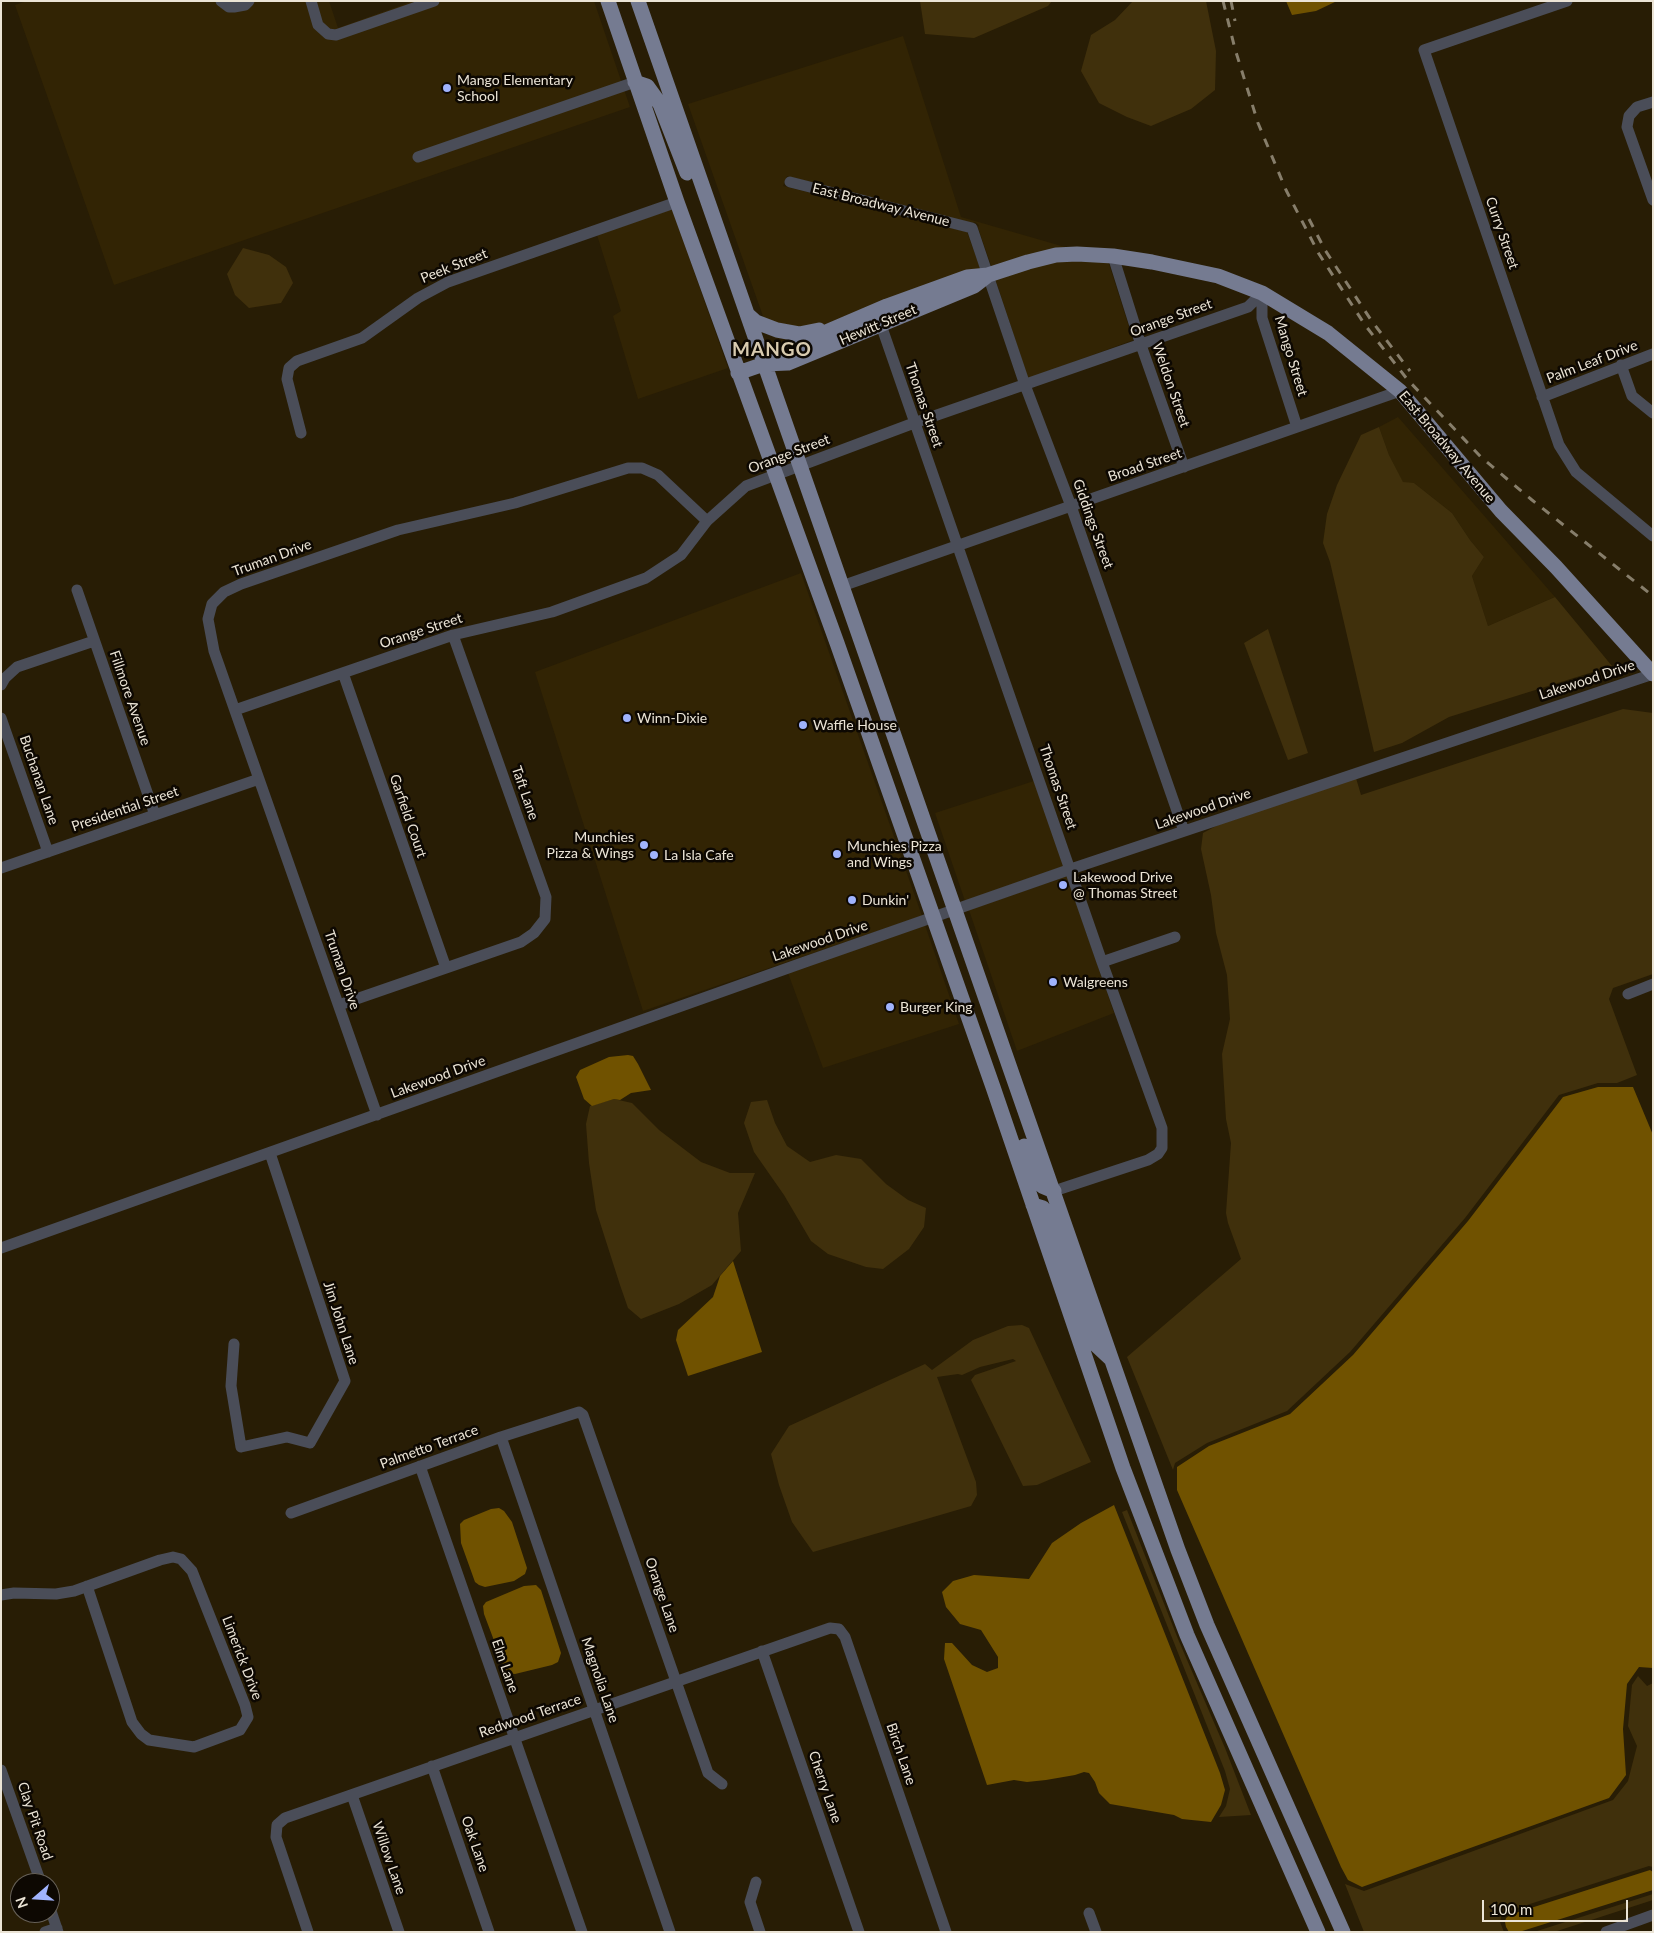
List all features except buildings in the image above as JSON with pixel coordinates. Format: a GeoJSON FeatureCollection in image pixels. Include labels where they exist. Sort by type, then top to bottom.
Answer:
{"type":"FeatureCollection","features":[{"type":"Feature","properties":{"kind":"main road"},"geometry":{"type":"LineString","coordinates":[[608,1],[677,202],[837,643],[932,918],[993,1087],[1123,1468],[1183,1626],[1318,1932]]}},
{"type":"Feature","properties":{"kind":"main road"},"geometry":{"type":"LineString","coordinates":[[638,1],[1054,1191],[1146,1460],[1208,1625],[1343,1932]]}},
{"type":"Feature","properties":{"kind":"main road"},"geometry":{"type":"LineString","coordinates":[[636,82],[647,86],[660,104],[687,172],[702,188]]}},
{"type":"Feature","properties":{"kind":"main road","name":"Hewitt Street"},"geometry":{"type":"LineString","coordinates":[[764,364],[782,351],[812,340],[887,306],[967,277],[988,275],[1056,255],[1113,256]]}},
{"type":"Feature","properties":{"kind":"main road","name":"East Broadway Avenue"},"geometry":{"type":"LineString","coordinates":[[1113,256],[1218,276],[1262,293],[1328,333],[1400,391],[1501,510],[1556,567],[1653,674]]}},
{"type":"Feature","properties":{"kind":"main road","name":"Hewitt Street"},"geometry":{"type":"LineString","coordinates":[[738,373],[764,364],[788,362],[974,286],[988,275]]}},
{"type":"Feature","properties":{"kind":"main road"},"geometry":{"type":"LineString","coordinates":[[747,314],[756,322],[777,330],[799,334],[838,327]]}},
{"type":"Feature","properties":{"kind":"main road"},"geometry":{"type":"LineString","coordinates":[[993,1087],[1014,1118],[1035,1177],[1042,1186],[1054,1191]]}},
{"type":"Feature","properties":{"kind":"main road"},"geometry":{"type":"LineString","coordinates":[[1033,1206],[1043,1208],[1048,1216],[1096,1345],[1112,1360]]}},
{"type":"Feature","properties":{"kind":"street"},"geometry":{"type":"LineString","coordinates":[[221,1],[229,7],[245,5],[249,1]]}},
{"type":"Feature","properties":{"kind":"street"},"geometry":{"type":"LineString","coordinates":[[311,1],[318,24],[328,34],[336,35],[434,1]]}},
{"type":"Feature","properties":{"kind":"street","name":"Curry Street"},"geometry":{"type":"LineString","coordinates":[[1567,1],[1424,50],[1559,445],[1576,472],[1653,536]]}},
{"type":"Feature","properties":{"kind":"street"},"geometry":{"type":"LineString","coordinates":[[418,157],[636,82]]}},
{"type":"Feature","properties":{"kind":"street"},"geometry":{"type":"LineString","coordinates":[[1653,102],[1637,107],[1629,116],[1627,127],[1653,200]]}},
{"type":"Feature","properties":{"kind":"street","name":"East Broadway Avenue"},"geometry":{"type":"LineString","coordinates":[[790,182],[972,228]]}},
{"type":"Feature","properties":{"kind":"street","name":"Peek Street"},"geometry":{"type":"LineString","coordinates":[[301,433],[287,379],[289,368],[297,361],[362,338],[418,298],[448,282],[677,202]]}},
{"type":"Feature","properties":{"kind":"street","name":"Giddings Street"},"geometry":{"type":"LineString","coordinates":[[972,228],[1025,385],[1071,506],[1184,831]]}},
{"type":"Feature","properties":{"kind":"street","name":"Weldon Street"},"geometry":{"type":"LineString","coordinates":[[1113,256],[1141,345],[1184,467]]}},
{"type":"Feature","properties":{"kind":"street","name":"Orange Street"},"geometry":{"type":"LineString","coordinates":[[235,710],[453,635],[552,612],[646,578],[681,555],[706,521],[746,486],[914,423],[1248,307],[1262,293]]}},
{"type":"Feature","properties":{"kind":"street","name":"Mango Street"},"geometry":{"type":"LineString","coordinates":[[1262,293],[1262,318],[1297,427]]}},
{"type":"Feature","properties":{"kind":"street","name":"Thomas Street"},"geometry":{"type":"LineString","coordinates":[[881,325],[1102,962],[1162,1128],[1162,1148],[1158,1154],[1148,1160],[1054,1191]]}},
{"type":"Feature","properties":{"kind":"street","name":"Palm Leaf Drive"},"geometry":{"type":"LineString","coordinates":[[1542,397],[1653,354]]}},
{"type":"Feature","properties":{"kind":"street"},"geometry":{"type":"LineString","coordinates":[[1621,365],[1632,396],[1653,413]]}},
{"type":"Feature","properties":{"kind":"street","name":"Broad Street"},"geometry":{"type":"LineString","coordinates":[[842,586],[1400,391]]}},
{"type":"Feature","properties":{"kind":"street","name":"Truman Drive"},"geometry":{"type":"LineString","coordinates":[[377,1115],[214,651],[208,619],[212,604],[224,592],[241,584],[398,530],[515,503],[628,468],[642,468],[658,475],[706,521]]}},
{"type":"Feature","properties":{"kind":"street","name":"Fillmore Avenue"},"geometry":{"type":"LineString","coordinates":[[77,590],[155,815]]}},
{"type":"Feature","properties":{"kind":"street","name":"Taft Lane"},"geometry":{"type":"LineString","coordinates":[[339,1005],[521,942],[534,932],[545,918],[546,897],[453,635]]}},
{"type":"Feature","properties":{"kind":"street"},"geometry":{"type":"LineString","coordinates":[[1,685],[5,678],[17,667],[94,641]]}},
{"type":"Feature","properties":{"kind":"street","name":"Garfield Court"},"geometry":{"type":"LineString","coordinates":[[343,673],[446,968]]}},
{"type":"Feature","properties":{"kind":"street","name":"Lakewood Drive"},"geometry":{"type":"LineString","coordinates":[[1,1248],[1071,869],[1653,674]]}},
{"type":"Feature","properties":{"kind":"street","name":"Buchanan Lane"},"geometry":{"type":"LineString","coordinates":[[1,718],[48,852]]}},
{"type":"Feature","properties":{"kind":"street","name":"Presidential Street"},"geometry":{"type":"LineString","coordinates":[[1,868],[259,778]]}},
{"type":"Feature","properties":{"kind":"street"},"geometry":{"type":"LineString","coordinates":[[1102,962],[1175,937]]}},
{"type":"Feature","properties":{"kind":"street"},"geometry":{"type":"LineString","coordinates":[[1628,994],[1653,984]]}},
{"type":"Feature","properties":{"kind":"street","name":"Jim John Lane"},"geometry":{"type":"LineString","coordinates":[[234,1344],[231,1386],[241,1447],[287,1436],[310,1444],[345,1381],[270,1153]]}},
{"type":"Feature","properties":{"kind":"street","name":"Palmetto Terrace"},"geometry":{"type":"LineString","coordinates":[[290,1512],[501,1437],[579,1412]]}},
{"type":"Feature","properties":{"kind":"street","name":"Orange Lane"},"geometry":{"type":"LineString","coordinates":[[579,1412],[583,1415],[708,1773],[722,1784]]}},
{"type":"Feature","properties":{"kind":"street","name":"Magnolia Lane"},"geometry":{"type":"LineString","coordinates":[[501,1437],[670,1932]]}},
{"type":"Feature","properties":{"kind":"street","name":"Elm Lane"},"geometry":{"type":"LineString","coordinates":[[420,1466],[582,1932]]}},
{"type":"Feature","properties":{"kind":"street","name":"Limerick Drive"},"geometry":{"type":"LineString","coordinates":[[1,1595],[14,1593],[56,1594],[87,1586],[160,1560],[173,1557],[181,1558],[192,1571],[245,1705],[248,1717],[240,1730],[194,1747],[149,1740],[141,1734],[132,1722],[87,1586]]}},
{"type":"Feature","properties":{"kind":"street","name":"Birch Lane"},"geometry":{"type":"LineString","coordinates":[[796,1639],[830,1628],[839,1629],[845,1637],[946,1932]]}},
{"type":"Feature","properties":{"kind":"street","name":"Redwood Terrace"},"geometry":{"type":"LineString","coordinates":[[308,1932],[276,1837],[277,1825],[285,1818],[796,1639]]}},
{"type":"Feature","properties":{"kind":"street","name":"Cherry Lane"},"geometry":{"type":"LineString","coordinates":[[762,1651],[859,1932]]}},
{"type":"Feature","properties":{"kind":"street","name":"Oak Lane"},"geometry":{"type":"LineString","coordinates":[[432,1766],[489,1932]]}},
{"type":"Feature","properties":{"kind":"street","name":"Clay Pit Road"},"geometry":{"type":"LineString","coordinates":[[1,1770],[37,1873]]}},
{"type":"Feature","properties":{"kind":"street","name":"Willow Lane"},"geometry":{"type":"LineString","coordinates":[[352,1795],[399,1932]]}},
{"type":"Feature","properties":{"kind":"street"},"geometry":{"type":"LineString","coordinates":[[756,1882],[750,1902],[760,1932]]}},
{"type":"Feature","properties":{"kind":"street"},"geometry":{"type":"LineString","coordinates":[[1089,1913],[1096,1932]]}},
{"type":"Feature","properties":{"kind":"street"},"geometry":{"type":"LineString","coordinates":[[1606,1932],[1653,1915]]}},
{"type":"Feature","properties":{"kind":"street"},"geometry":{"type":"LineString","coordinates":[[44,1932],[58,1930]]}},
{"type":"Feature","properties":{"kind":"shaded area"},"geometry":{"type":"Polygon","coordinates":[[[27,1],[329,1],[338,28],[413,1],[594,1],[630,107],[114,285],[15,5],[27,1]]]}},
{"type":"Feature","properties":{"kind":"shaded area"},"geometry":{"type":"Polygon","coordinates":[[[920,1],[1052,1],[1048,6],[974,38],[925,34],[920,1]]]}},
{"type":"Feature","properties":{"kind":"shaded area"},"geometry":{"type":"Polygon","coordinates":[[[1133,1],[1206,1],[1216,51],[1215,90],[1191,109],[1151,126],[1099,103],[1081,71],[1091,35],[1115,20],[1133,1]]]}},
{"type":"Feature","properties":{"kind":"shaded area"},"geometry":{"type":"Polygon","coordinates":[[[1286,1],[1337,1],[1316,11],[1292,15],[1286,1]]]}},
{"type":"Feature","properties":{"kind":"shaded area"},"geometry":{"type":"Polygon","coordinates":[[[903,36],[961,217],[1072,249],[992,268],[978,228],[979,225],[975,222],[972,223],[787,176],[783,186],[967,232],[981,270],[836,322],[800,329],[764,319],[688,104],[903,36]]]}},
{"type":"Feature","properties":{"kind":"shaded area"},"geometry":{"type":"Polygon","coordinates":[[[672,209],[728,368],[638,399],[613,316],[621,311],[597,235],[672,209]]]}},
{"type":"Feature","properties":{"kind":"shaded area"},"geometry":{"type":"Polygon","coordinates":[[[243,248],[269,255],[286,267],[293,283],[281,303],[249,308],[235,295],[227,274],[243,248]]]}},
{"type":"Feature","properties":{"kind":"shaded area"},"geometry":{"type":"Polygon","coordinates":[[[1057,260],[1108,261],[1133,340],[1028,379],[995,278],[1057,260]]]}},
{"type":"Feature","properties":{"kind":"shaded area"},"geometry":{"type":"Polygon","coordinates":[[[1398,417],[1555,597],[1488,626],[1472,576],[1484,557],[1452,513],[1414,483],[1403,483],[1389,455],[1379,427],[1398,417]]]}},
{"type":"Feature","properties":{"kind":"shaded area"},"geometry":{"type":"Polygon","coordinates":[[[1379,427],[1389,455],[1403,482],[1414,483],[1452,513],[1484,557],[1472,576],[1488,626],[1555,597],[1612,666],[1449,717],[1402,743],[1374,752],[1330,562],[1323,543],[1327,514],[1337,485],[1361,435],[1379,427]]]}},
{"type":"Feature","properties":{"kind":"shaded area"},"geometry":{"type":"Polygon","coordinates":[[[801,573],[922,916],[643,1011],[535,672],[801,573]]]}},
{"type":"Feature","properties":{"kind":"shaded area"},"geometry":{"type":"Polygon","coordinates":[[[1268,629],[1308,753],[1288,760],[1244,643],[1268,629]]]}},
{"type":"Feature","properties":{"kind":"shaded area"},"geometry":{"type":"Polygon","coordinates":[[[1623,709],[1653,713],[1653,974],[1613,988],[1609,999],[1637,1075],[1617,1083],[1598,1083],[1559,1095],[1465,1218],[1350,1352],[1287,1411],[1207,1443],[1175,1463],[1173,1470],[1127,1357],[1241,1259],[1226,1213],[1231,1143],[1226,1119],[1222,1054],[1230,1019],[1227,975],[1216,933],[1211,895],[1201,849],[1203,833],[1218,825],[1356,778],[1361,795],[1623,709]]]}},
{"type":"Feature","properties":{"kind":"shaded area"},"geometry":{"type":"Polygon","coordinates":[[[1034,781],[1064,866],[965,901],[935,813],[1034,781]]]}},
{"type":"Feature","properties":{"kind":"shaded area"},"geometry":{"type":"Polygon","coordinates":[[[1067,876],[1114,1013],[1017,1051],[969,910],[1067,876]]]}},
{"type":"Feature","properties":{"kind":"shaded area"},"geometry":{"type":"Polygon","coordinates":[[[925,925],[959,1024],[823,1068],[788,973],[925,925]]]}},
{"type":"Feature","properties":{"kind":"shaded area"},"geometry":{"type":"Polygon","coordinates":[[[633,1056],[651,1090],[631,1093],[620,1100],[614,1099],[592,1106],[584,1099],[576,1077],[580,1070],[609,1057],[633,1056]]]}},
{"type":"Feature","properties":{"kind":"shaded area"},"geometry":{"type":"Polygon","coordinates":[[[1598,1087],[1633,1087],[1653,1135],[1653,1668],[1639,1667],[1627,1684],[1623,1729],[1626,1775],[1609,1798],[1362,1887],[1348,1880],[1341,1867],[1177,1490],[1177,1467],[1209,1446],[1290,1414],[1353,1355],[1468,1221],[1563,1097],[1598,1087]]]}},
{"type":"Feature","properties":{"kind":"shaded area"},"geometry":{"type":"Polygon","coordinates":[[[614,1099],[632,1103],[659,1130],[701,1162],[730,1173],[755,1173],[738,1213],[741,1251],[712,1285],[679,1304],[641,1319],[628,1308],[620,1285],[596,1210],[589,1163],[586,1124],[590,1106],[614,1099]]]}},
{"type":"Feature","properties":{"kind":"shaded area"},"geometry":{"type":"Polygon","coordinates":[[[767,1100],[775,1123],[787,1146],[810,1162],[836,1155],[861,1159],[886,1184],[908,1200],[926,1208],[924,1227],[909,1249],[883,1269],[866,1267],[828,1254],[811,1241],[784,1195],[754,1152],[744,1123],[751,1102],[767,1100]]]}},
{"type":"Feature","properties":{"kind":"shaded area"},"geometry":{"type":"Polygon","coordinates":[[[733,1261],[762,1352],[688,1376],[676,1340],[678,1330],[713,1297],[720,1276],[733,1261]]]}},
{"type":"Feature","properties":{"kind":"shaded area"},"geometry":{"type":"Polygon","coordinates":[[[1022,1325],[1029,1328],[1091,1462],[1037,1485],[1023,1486],[971,1380],[975,1375],[1016,1361],[1013,1359],[980,1367],[962,1375],[937,1377],[976,1482],[977,1495],[971,1506],[813,1552],[792,1522],[779,1485],[771,1454],[789,1426],[925,1364],[932,1370],[973,1340],[1008,1326],[1022,1325]]]}},
{"type":"Feature","properties":{"kind":"shaded area"},"geometry":{"type":"Polygon","coordinates":[[[1114,1505],[1220,1773],[1225,1790],[1221,1805],[1211,1822],[1182,1819],[1174,1815],[1110,1804],[1099,1793],[1089,1773],[1084,1772],[1046,1780],[1027,1782],[1014,1780],[987,1785],[944,1659],[945,1643],[952,1643],[972,1665],[987,1672],[998,1668],[998,1657],[981,1630],[960,1624],[946,1607],[942,1592],[953,1581],[974,1575],[1029,1579],[1052,1543],[1081,1523],[1114,1505]]]}},
{"type":"Feature","properties":{"kind":"shaded area"},"geometry":{"type":"Polygon","coordinates":[[[499,1508],[504,1511],[512,1522],[527,1568],[525,1574],[514,1581],[485,1587],[475,1582],[461,1543],[460,1524],[464,1520],[491,1509],[499,1508]]]}},
{"type":"Feature","properties":{"kind":"shaded area"},"geometry":{"type":"Polygon","coordinates":[[[1127,1510],[1251,1815],[1219,1817],[1226,1806],[1230,1789],[1225,1771],[1122,1512],[1127,1510]]]}},
{"type":"Feature","properties":{"kind":"shaded area"},"geometry":{"type":"Polygon","coordinates":[[[536,1585],[541,1590],[561,1653],[558,1662],[552,1665],[515,1674],[508,1673],[484,1614],[483,1606],[486,1602],[524,1586],[536,1585]]]}},
{"type":"Feature","properties":{"kind":"shaded area"},"geometry":{"type":"Polygon","coordinates":[[[1638,1676],[1647,1686],[1653,1683],[1653,1867],[1649,1866],[1511,1910],[1501,1917],[1500,1922],[1504,1932],[1364,1932],[1345,1884],[1364,1891],[1613,1800],[1628,1781],[1637,1746],[1628,1726],[1632,1685],[1638,1676]]]}},
{"type":"Feature","properties":{"kind":"shaded area"},"geometry":{"type":"Polygon","coordinates":[[[1650,1870],[1653,1872],[1653,1890],[1519,1932],[1509,1932],[1506,1927],[1506,1918],[1512,1914],[1650,1870]]]}},
{"type":"Feature","properties":{"kind":"shaded area"},"geometry":{"type":"Polygon","coordinates":[[[1653,1894],[1653,1900],[1554,1932],[1534,1932],[1653,1894]]]}},
{"type":"Feature","properties":{"kind":"railway"},"geometry":{"type":"LineString","coordinates":[[1223,1],[1235,49],[1258,123],[1286,190],[1319,254],[1365,325],[1407,379],[1481,457],[1653,596]]}},
{"type":"Feature","properties":{"kind":"railway"},"geometry":{"type":"LineString","coordinates":[[1231,1],[1235,21]]}},
{"type":"Feature","properties":{"kind":"railway"},"geometry":{"type":"LineString","coordinates":[[1309,219],[1325,250],[1371,320],[1410,371]]}},
{"type":"Feature","properties":{"kind":"place","name":"Mango Elementary School"},"geometry":{"type":"Point","coordinates":[447,88]}},
{"type":"Feature","properties":{"kind":"place","name":"Winn-Dixie"},"geometry":{"type":"Point","coordinates":[627,718]}},
{"type":"Feature","properties":{"kind":"place","name":"Waffle House"},"geometry":{"type":"Point","coordinates":[803,725]}},
{"type":"Feature","properties":{"kind":"place","name":"Munchies Pizza & Wings"},"geometry":{"type":"Point","coordinates":[644,845]}},
{"type":"Feature","properties":{"kind":"place","name":"Munchies Pizza and Wings"},"geometry":{"type":"Point","coordinates":[837,854]}},
{"type":"Feature","properties":{"kind":"place","name":"La Isla Cafe"},"geometry":{"type":"Point","coordinates":[654,855]}},
{"type":"Feature","properties":{"kind":"place","name":"Lakewood Drive @ Thomas Street"},"geometry":{"type":"Point","coordinates":[1063,885]}},
{"type":"Feature","properties":{"kind":"place","name":"Dunkin'"},"geometry":{"type":"Point","coordinates":[852,900]}},
{"type":"Feature","properties":{"kind":"place","name":"Walgreens"},"geometry":{"type":"Point","coordinates":[1053,982]}},
{"type":"Feature","properties":{"kind":"place","name":"Burger King"},"geometry":{"type":"Point","coordinates":[890,1007]}},
{"type":"Feature","properties":{"kind":"district","name":"MANGO"},"geometry":{"type":"Point","coordinates":[772,350]}}]}
